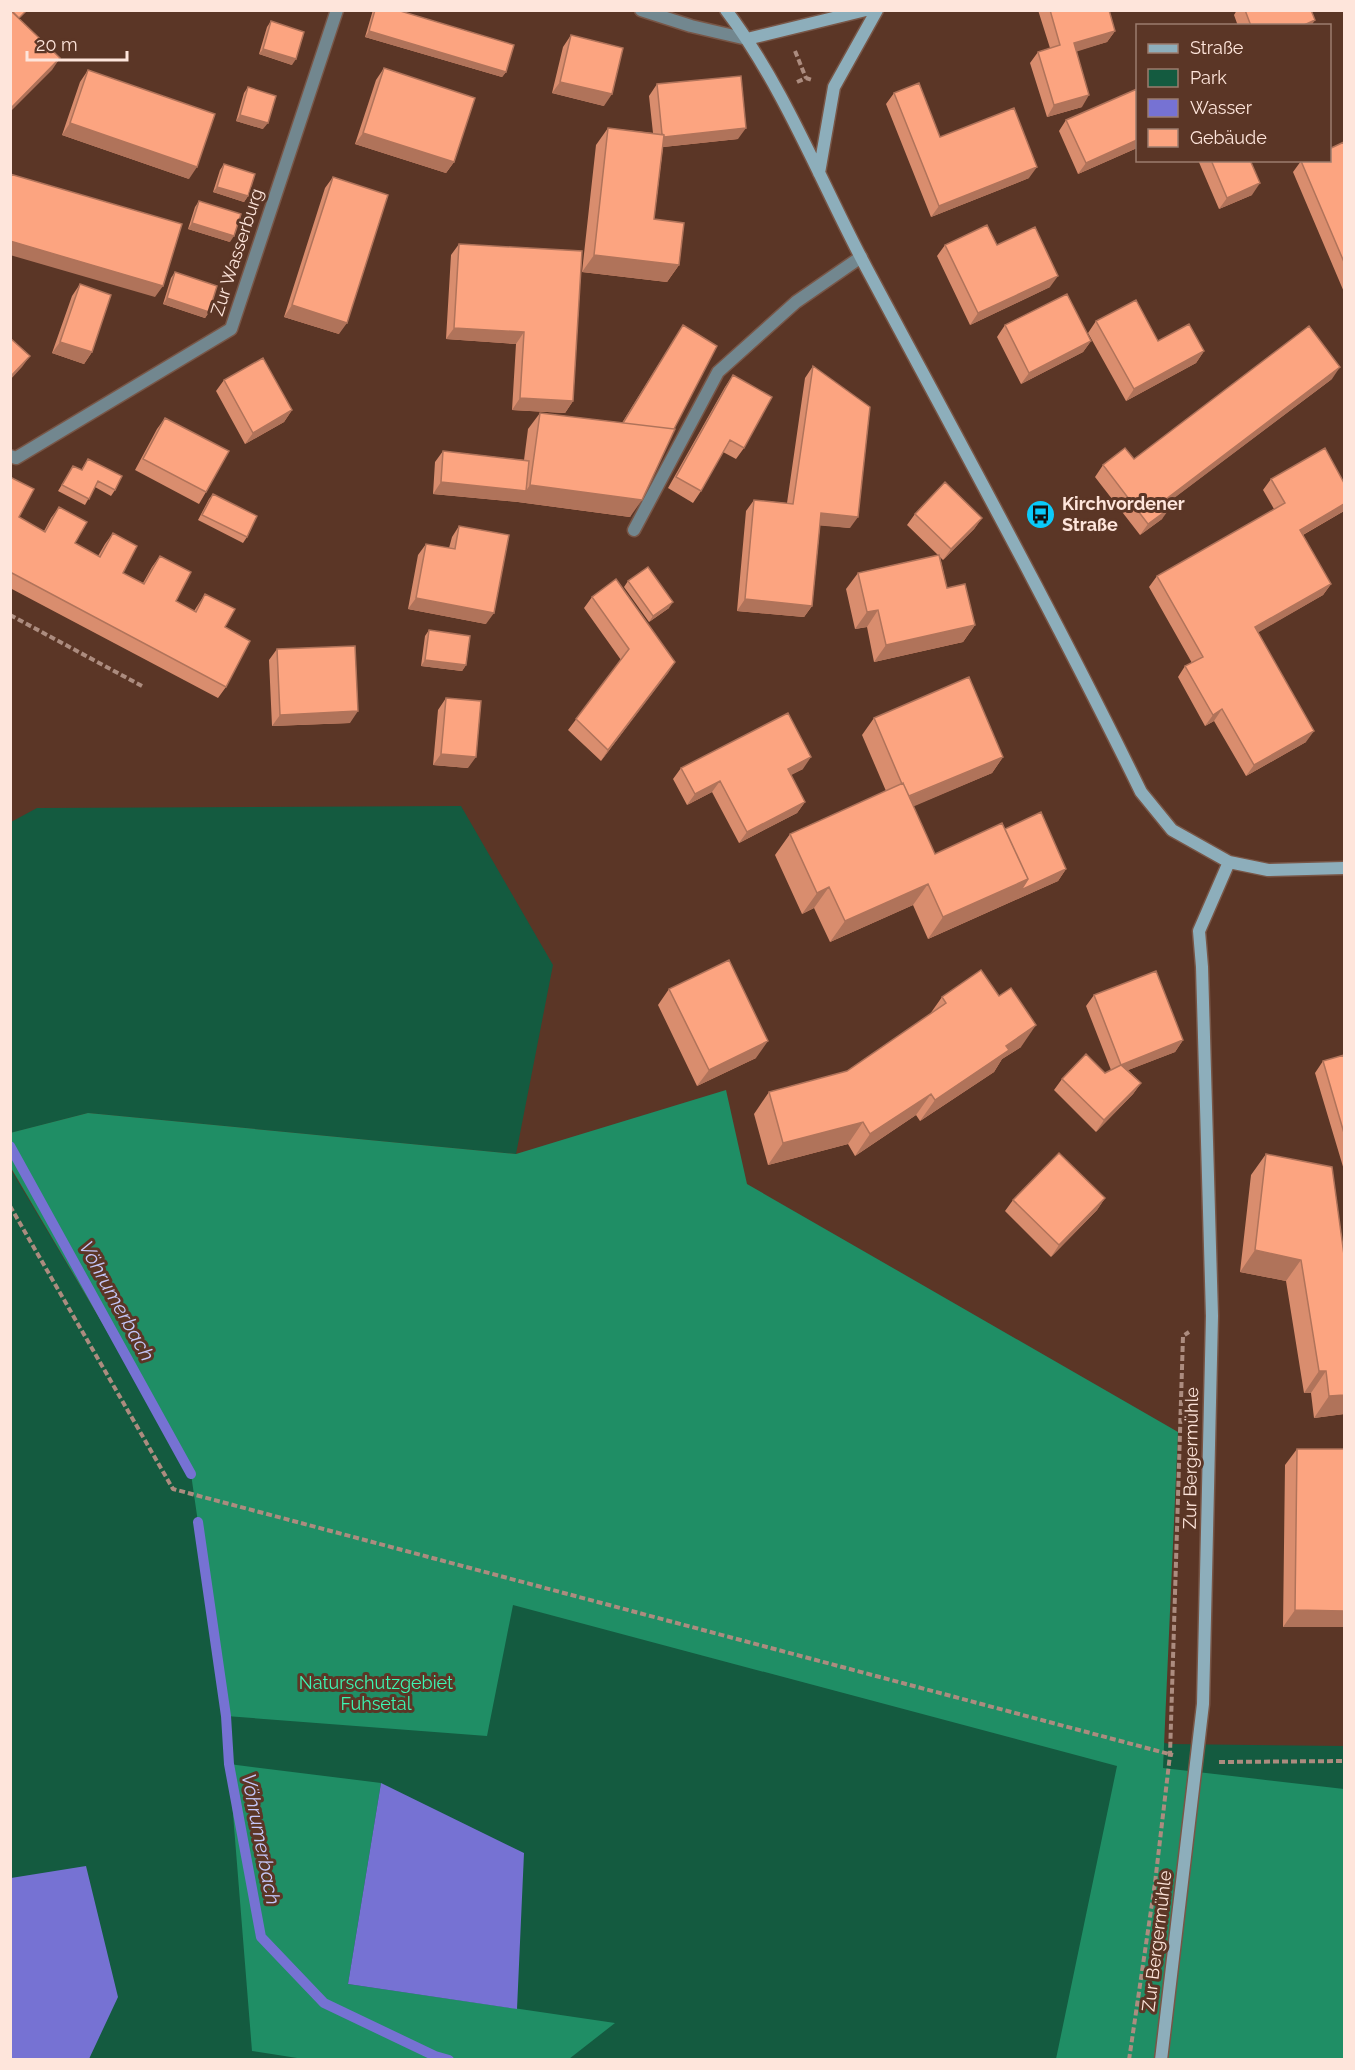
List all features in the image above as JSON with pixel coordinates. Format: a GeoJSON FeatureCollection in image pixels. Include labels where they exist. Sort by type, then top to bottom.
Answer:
{"type":"FeatureCollection","features":[{"type":"Feature","properties":{"kind":"street","name":"Zur Wasserburg"},"geometry":{"type":"LineString","coordinates":[[10,456],[16,458],[231,329],[336,10]]}},
{"type":"Feature","properties":{"kind":"street"},"geometry":{"type":"LineString","coordinates":[[641,10],[691,26],[747,39],[866,10]]}},
{"type":"Feature","properties":{"kind":"street"},"geometry":{"type":"LineString","coordinates":[[726,10],[747,39],[777,91],[861,257],[993,505],[1141,792],[1172,830],[1229,862],[1268,870],[1344,868]]}},
{"type":"Feature","properties":{"kind":"street"},"geometry":{"type":"LineString","coordinates":[[819,173],[834,87],[877,10]]}},
{"type":"Feature","properties":{"kind":"street"},"geometry":{"type":"LineString","coordinates":[[634,530],[718,372],[796,302],[861,257]]}},
{"type":"Feature","properties":{"kind":"street","name":"Zur Bergermühle"},"geometry":{"type":"LineString","coordinates":[[1161,2060],[1203,1704],[1212,1316],[1199,931],[1229,862]]}},
{"type":"Feature","properties":{"kind":"path"},"geometry":{"type":"LineString","coordinates":[[777,91],[806,78],[834,87]]}},
{"type":"Feature","properties":{"kind":"path"},"geometry":{"type":"LineString","coordinates":[[10,615],[142,686]]}},
{"type":"Feature","properties":{"kind":"path"},"geometry":{"type":"LineString","coordinates":[[10,1206],[173,1490],[1197,1762],[1344,1761]]}},
{"type":"Feature","properties":{"kind":"path"},"geometry":{"type":"LineString","coordinates":[[1129,2060],[1155,1883],[1170,1755],[1183,1336],[1212,1316]]}},
{"type":"Feature","properties":{"kind":"green space"},"geometry":{"type":"Polygon","coordinates":[[[461,806],[553,965],[516,1154],[88,1113],[11,1133],[11,822],[37,808],[461,806]]]}},
{"type":"Feature","properties":{"kind":"green space"},"geometry":{"type":"Polygon","coordinates":[[[726,1090],[747,1184],[1178,1432],[1163,1768],[1344,1789],[1344,2059],[1056,2059],[1117,1766],[513,1605],[487,1736],[226,1716],[191,1474],[11,1168],[10,1133],[88,1113],[516,1154],[726,1090]]]}},
{"type":"Feature","properties":{"kind":"green space","name":"Naturschutzgebiet Fuhsetal"},"geometry":{"type":"Polygon","coordinates":[[[10,1168],[133,1375],[755,1636],[1169,1744],[1344,1746],[1344,2059],[11,2059],[10,1168]]]}},
{"type":"Feature","properties":{"kind":"green space"},"geometry":{"type":"Polygon","coordinates":[[[229,1764],[381,1783],[348,1984],[615,2023],[569,2059],[310,2060],[252,2051],[229,1764]]]}},
{"type":"Feature","properties":{"kind":"water"},"geometry":{"type":"Polygon","coordinates":[[[381,1783],[524,1853],[517,2009],[348,1984],[381,1783]]]}},
{"type":"Feature","properties":{"kind":"water"},"geometry":{"type":"Polygon","coordinates":[[[86,1866],[118,1997],[89,2059],[11,2059],[11,1878],[86,1866]]]}},
{"type":"Feature","properties":{"kind":"building"},"geometry":{"type":"Polygon","coordinates":[[[10,10],[60,58],[10,109],[10,10]]]}},
{"type":"Feature","properties":{"kind":"building"},"geometry":{"type":"Polygon","coordinates":[[[11,10],[27,10],[19,18],[11,10]]]}},
{"type":"Feature","properties":{"kind":"building"},"geometry":{"type":"Polygon","coordinates":[[[375,10],[397,10],[514,45],[506,72],[369,31],[375,10]]]}},
{"type":"Feature","properties":{"kind":"building"},"geometry":{"type":"Polygon","coordinates":[[[1050,10],[1109,10],[1115,31],[1074,43],[1089,95],[1054,105],[1038,52],[1060,45],[1050,10]]]}},
{"type":"Feature","properties":{"kind":"building"},"geometry":{"type":"Polygon","coordinates":[[[1245,10],[1311,10],[1315,20],[1306,24],[1250,24],[1245,10]]]}},
{"type":"Feature","properties":{"kind":"building"},"geometry":{"type":"Polygon","coordinates":[[[271,21],[304,32],[296,59],[263,49],[271,21]]]}},
{"type":"Feature","properties":{"kind":"building"},"geometry":{"type":"Polygon","coordinates":[[[571,35],[623,48],[612,94],[560,82],[571,35]]]}},
{"type":"Feature","properties":{"kind":"building"},"geometry":{"type":"Polygon","coordinates":[[[384,68],[475,98],[454,162],[363,133],[384,68]]]}},
{"type":"Feature","properties":{"kind":"building"},"geometry":{"type":"Polygon","coordinates":[[[88,70],[215,114],[197,167],[70,123],[88,70]]]}},
{"type":"Feature","properties":{"kind":"building"},"geometry":{"type":"Polygon","coordinates":[[[741,76],[746,128],[664,137],[657,84],[741,76]]]}},
{"type":"Feature","properties":{"kind":"building"},"geometry":{"type":"Polygon","coordinates":[[[919,83],[940,137],[1014,108],[1037,167],[939,206],[894,93],[919,83]]]}},
{"type":"Feature","properties":{"kind":"building"},"geometry":{"type":"Polygon","coordinates":[[[248,87],[276,96],[268,123],[240,115],[248,87]]]}},
{"type":"Feature","properties":{"kind":"building"},"geometry":{"type":"Polygon","coordinates":[[[1136,89],[1136,140],[1086,163],[1066,120],[1136,89]]]}},
{"type":"Feature","properties":{"kind":"building"},"geometry":{"type":"Polygon","coordinates":[[[608,128],[664,135],[654,219],[684,223],[679,265],[594,255],[608,128]]]}},
{"type":"Feature","properties":{"kind":"building"},"geometry":{"type":"Polygon","coordinates":[[[1344,142],[1344,262],[1301,162],[1331,162],[1331,148],[1344,142]]]}},
{"type":"Feature","properties":{"kind":"building"},"geometry":{"type":"Polygon","coordinates":[[[1212,162],[1251,162],[1260,183],[1227,198],[1212,162]]]}},
{"type":"Feature","properties":{"kind":"building"},"geometry":{"type":"Polygon","coordinates":[[[224,164],[255,174],[248,196],[217,187],[224,164]]]}},
{"type":"Feature","properties":{"kind":"building"},"geometry":{"type":"Polygon","coordinates":[[[10,174],[182,224],[163,286],[10,241],[10,174]]]}},
{"type":"Feature","properties":{"kind":"building"},"geometry":{"type":"Polygon","coordinates":[[[333,177],[388,195],[347,323],[292,305],[333,177]]]}},
{"type":"Feature","properties":{"kind":"building"},"geometry":{"type":"Polygon","coordinates":[[[199,201],[241,214],[234,236],[192,223],[199,201]]]}},
{"type":"Feature","properties":{"kind":"building"},"geometry":{"type":"Polygon","coordinates":[[[987,225],[997,245],[1035,227],[1058,276],[978,313],[945,245],[987,225]]]}},
{"type":"Feature","properties":{"kind":"building"},"geometry":{"type":"Polygon","coordinates":[[[459,244],[582,251],[573,401],[520,398],[524,332],[454,328],[459,244]]]}},
{"type":"Feature","properties":{"kind":"building"},"geometry":{"type":"Polygon","coordinates":[[[175,272],[217,286],[209,312],[167,298],[175,272]]]}},
{"type":"Feature","properties":{"kind":"building"},"geometry":{"type":"Polygon","coordinates":[[[80,284],[111,295],[92,352],[60,342],[80,284]]]}},
{"type":"Feature","properties":{"kind":"building"},"geometry":{"type":"Polygon","coordinates":[[[1067,294],[1091,341],[1029,373],[1005,325],[1067,294]]]}},
{"type":"Feature","properties":{"kind":"building"},"geometry":{"type":"Polygon","coordinates":[[[1136,300],[1158,341],[1189,324],[1204,351],[1134,389],[1096,321],[1136,300]]]}},
{"type":"Feature","properties":{"kind":"building"},"geometry":{"type":"Polygon","coordinates":[[[683,325],[717,346],[674,429],[623,423],[683,325]]]}},
{"type":"Feature","properties":{"kind":"building"},"geometry":{"type":"Polygon","coordinates":[[[1309,326],[1340,367],[1165,500],[1170,508],[1148,524],[1103,465],[1125,448],[1134,459],[1309,326]]]}},
{"type":"Feature","properties":{"kind":"building"},"geometry":{"type":"Polygon","coordinates":[[[10,338],[30,356],[10,377],[10,338]]]}},
{"type":"Feature","properties":{"kind":"building"},"geometry":{"type":"Polygon","coordinates":[[[263,358],[292,410],[253,433],[224,380],[263,358]]]}},
{"type":"Feature","properties":{"kind":"building"},"geometry":{"type":"Polygon","coordinates":[[[813,366],[870,407],[858,517],[821,513],[812,606],[745,599],[754,500],[793,504],[813,366]]]}},
{"type":"Feature","properties":{"kind":"building"},"geometry":{"type":"Polygon","coordinates":[[[733,375],[772,397],[744,448],[730,440],[701,491],[676,477],[733,375]]]}},
{"type":"Feature","properties":{"kind":"building"},"geometry":{"type":"Polygon","coordinates":[[[540,413],[675,429],[642,500],[530,485],[540,413]]]}},
{"type":"Feature","properties":{"kind":"building"},"geometry":{"type":"Polygon","coordinates":[[[165,418],[229,451],[206,492],[143,459],[165,418]]]}},
{"type":"Feature","properties":{"kind":"building"},"geometry":{"type":"Polygon","coordinates":[[[1325,448],[1344,483],[1344,504],[1300,530],[1331,584],[1255,627],[1314,731],[1254,765],[1222,709],[1213,715],[1185,666],[1203,657],[1157,576],[1285,503],[1271,479],[1325,448]]]}},
{"type":"Feature","properties":{"kind":"building"},"geometry":{"type":"Polygon","coordinates":[[[443,451],[529,461],[526,491],[441,482],[443,451]]]}},
{"type":"Feature","properties":{"kind":"building"},"geometry":{"type":"Polygon","coordinates":[[[88,459],[122,476],[115,490],[98,481],[89,499],[62,485],[73,466],[82,470],[88,459]]]}},
{"type":"Feature","properties":{"kind":"building"},"geometry":{"type":"Polygon","coordinates":[[[10,477],[34,489],[19,517],[45,532],[59,507],[87,522],[75,543],[100,557],[113,533],[137,546],[123,573],[144,584],[160,556],[191,572],[176,601],[196,612],[205,594],[235,609],[225,627],[250,641],[226,687],[10,572],[10,477]]]}},
{"type":"Feature","properties":{"kind":"building"},"geometry":{"type":"Polygon","coordinates":[[[945,482],[982,518],[951,549],[915,514],[945,482]]]}},
{"type":"Feature","properties":{"kind":"building"},"geometry":{"type":"Polygon","coordinates":[[[213,494],[257,516],[247,537],[202,515],[213,494]]]}},
{"type":"Feature","properties":{"kind":"building"},"geometry":{"type":"Polygon","coordinates":[[[459,526],[509,535],[494,613],[416,598],[426,544],[455,549],[459,526]]]}},
{"type":"Feature","properties":{"kind":"building"},"geometry":{"type":"Polygon","coordinates":[[[939,555],[947,588],[965,584],[975,625],[886,645],[878,610],[867,612],[858,573],[939,555]]]}},
{"type":"Feature","properties":{"kind":"building"},"geometry":{"type":"Polygon","coordinates":[[[648,567],[673,602],[653,616],[628,581],[648,567]]]}},
{"type":"Feature","properties":{"kind":"building"},"geometry":{"type":"Polygon","coordinates":[[[616,579],[675,662],[608,750],[576,719],[629,649],[592,597],[616,579]]]}},
{"type":"Feature","properties":{"kind":"building"},"geometry":{"type":"Polygon","coordinates":[[[429,630],[470,636],[466,665],[425,660],[429,630]]]}},
{"type":"Feature","properties":{"kind":"building"},"geometry":{"type":"Polygon","coordinates":[[[355,646],[358,711],[280,715],[277,649],[355,646]]]}},
{"type":"Feature","properties":{"kind":"building"},"geometry":{"type":"Polygon","coordinates":[[[969,677],[1003,757],[909,796],[874,718],[969,677]]]}},
{"type":"Feature","properties":{"kind":"building"},"geometry":{"type":"Polygon","coordinates":[[[446,698],[481,701],[476,757],[441,754],[446,698]]]}},
{"type":"Feature","properties":{"kind":"building"},"geometry":{"type":"Polygon","coordinates":[[[788,713],[811,757],[788,769],[805,802],[747,832],[720,781],[695,794],[681,768],[788,713]]]}},
{"type":"Feature","properties":{"kind":"building"},"geometry":{"type":"Polygon","coordinates":[[[903,783],[935,854],[1002,823],[1028,879],[943,917],[928,884],[845,921],[829,887],[817,893],[790,834],[903,783]]]}},
{"type":"Feature","properties":{"kind":"building"},"geometry":{"type":"Polygon","coordinates":[[[1041,812],[1066,869],[1021,890],[1028,879],[1005,829],[1041,812]]]}},
{"type":"Feature","properties":{"kind":"building"},"geometry":{"type":"Polygon","coordinates":[[[729,960],[768,1041],[709,1070],[669,989],[729,960]]]}},
{"type":"Feature","properties":{"kind":"building"},"geometry":{"type":"Polygon","coordinates":[[[981,970],[999,996],[1011,988],[1036,1025],[1006,1046],[1009,1050],[935,1100],[931,1094],[870,1134],[863,1122],[783,1143],[769,1092],[847,1071],[946,1003],[942,997],[981,970]]]}},
{"type":"Feature","properties":{"kind":"building"},"geometry":{"type":"Polygon","coordinates":[[[1156,971],[1183,1040],[1121,1065],[1094,995],[1156,971]]]}},
{"type":"Feature","properties":{"kind":"building"},"geometry":{"type":"Polygon","coordinates":[[[1086,1054],[1105,1073],[1121,1065],[1141,1083],[1104,1120],[1062,1079],[1086,1054]]]}},
{"type":"Feature","properties":{"kind":"building"},"geometry":{"type":"Polygon","coordinates":[[[1344,1055],[1344,1133],[1323,1061],[1344,1055]]]}},
{"type":"Feature","properties":{"kind":"building"},"geometry":{"type":"Polygon","coordinates":[[[1059,1153],[1105,1198],[1059,1245],[1013,1200],[1059,1153]]]}},
{"type":"Feature","properties":{"kind":"building"},"geometry":{"type":"Polygon","coordinates":[[[1266,1154],[1332,1167],[1344,1255],[1344,1395],[1329,1396],[1326,1371],[1319,1371],[1301,1260],[1255,1250],[1266,1154]]]}},
{"type":"Feature","properties":{"kind":"building"},"geometry":{"type":"Polygon","coordinates":[[[1297,1449],[1344,1449],[1344,1611],[1295,1610],[1297,1449]]]}},
{"type":"Feature","properties":{"kind":"waterway","name":"Vöhrumerbach"},"geometry":{"type":"LineString","coordinates":[[10,1146],[191,1474]]}},
{"type":"Feature","properties":{"kind":"waterway","name":"Vöhrumerbach"},"geometry":{"type":"LineString","coordinates":[[198,1522],[226,1716],[229,1764],[261,1937],[324,2003],[435,2056],[449,2060]]}},
{"type":"Feature","properties":{"kind":"place","name":"Kirchvordener Straße"},"geometry":{"type":"Point","coordinates":[1041,514]}}]}
